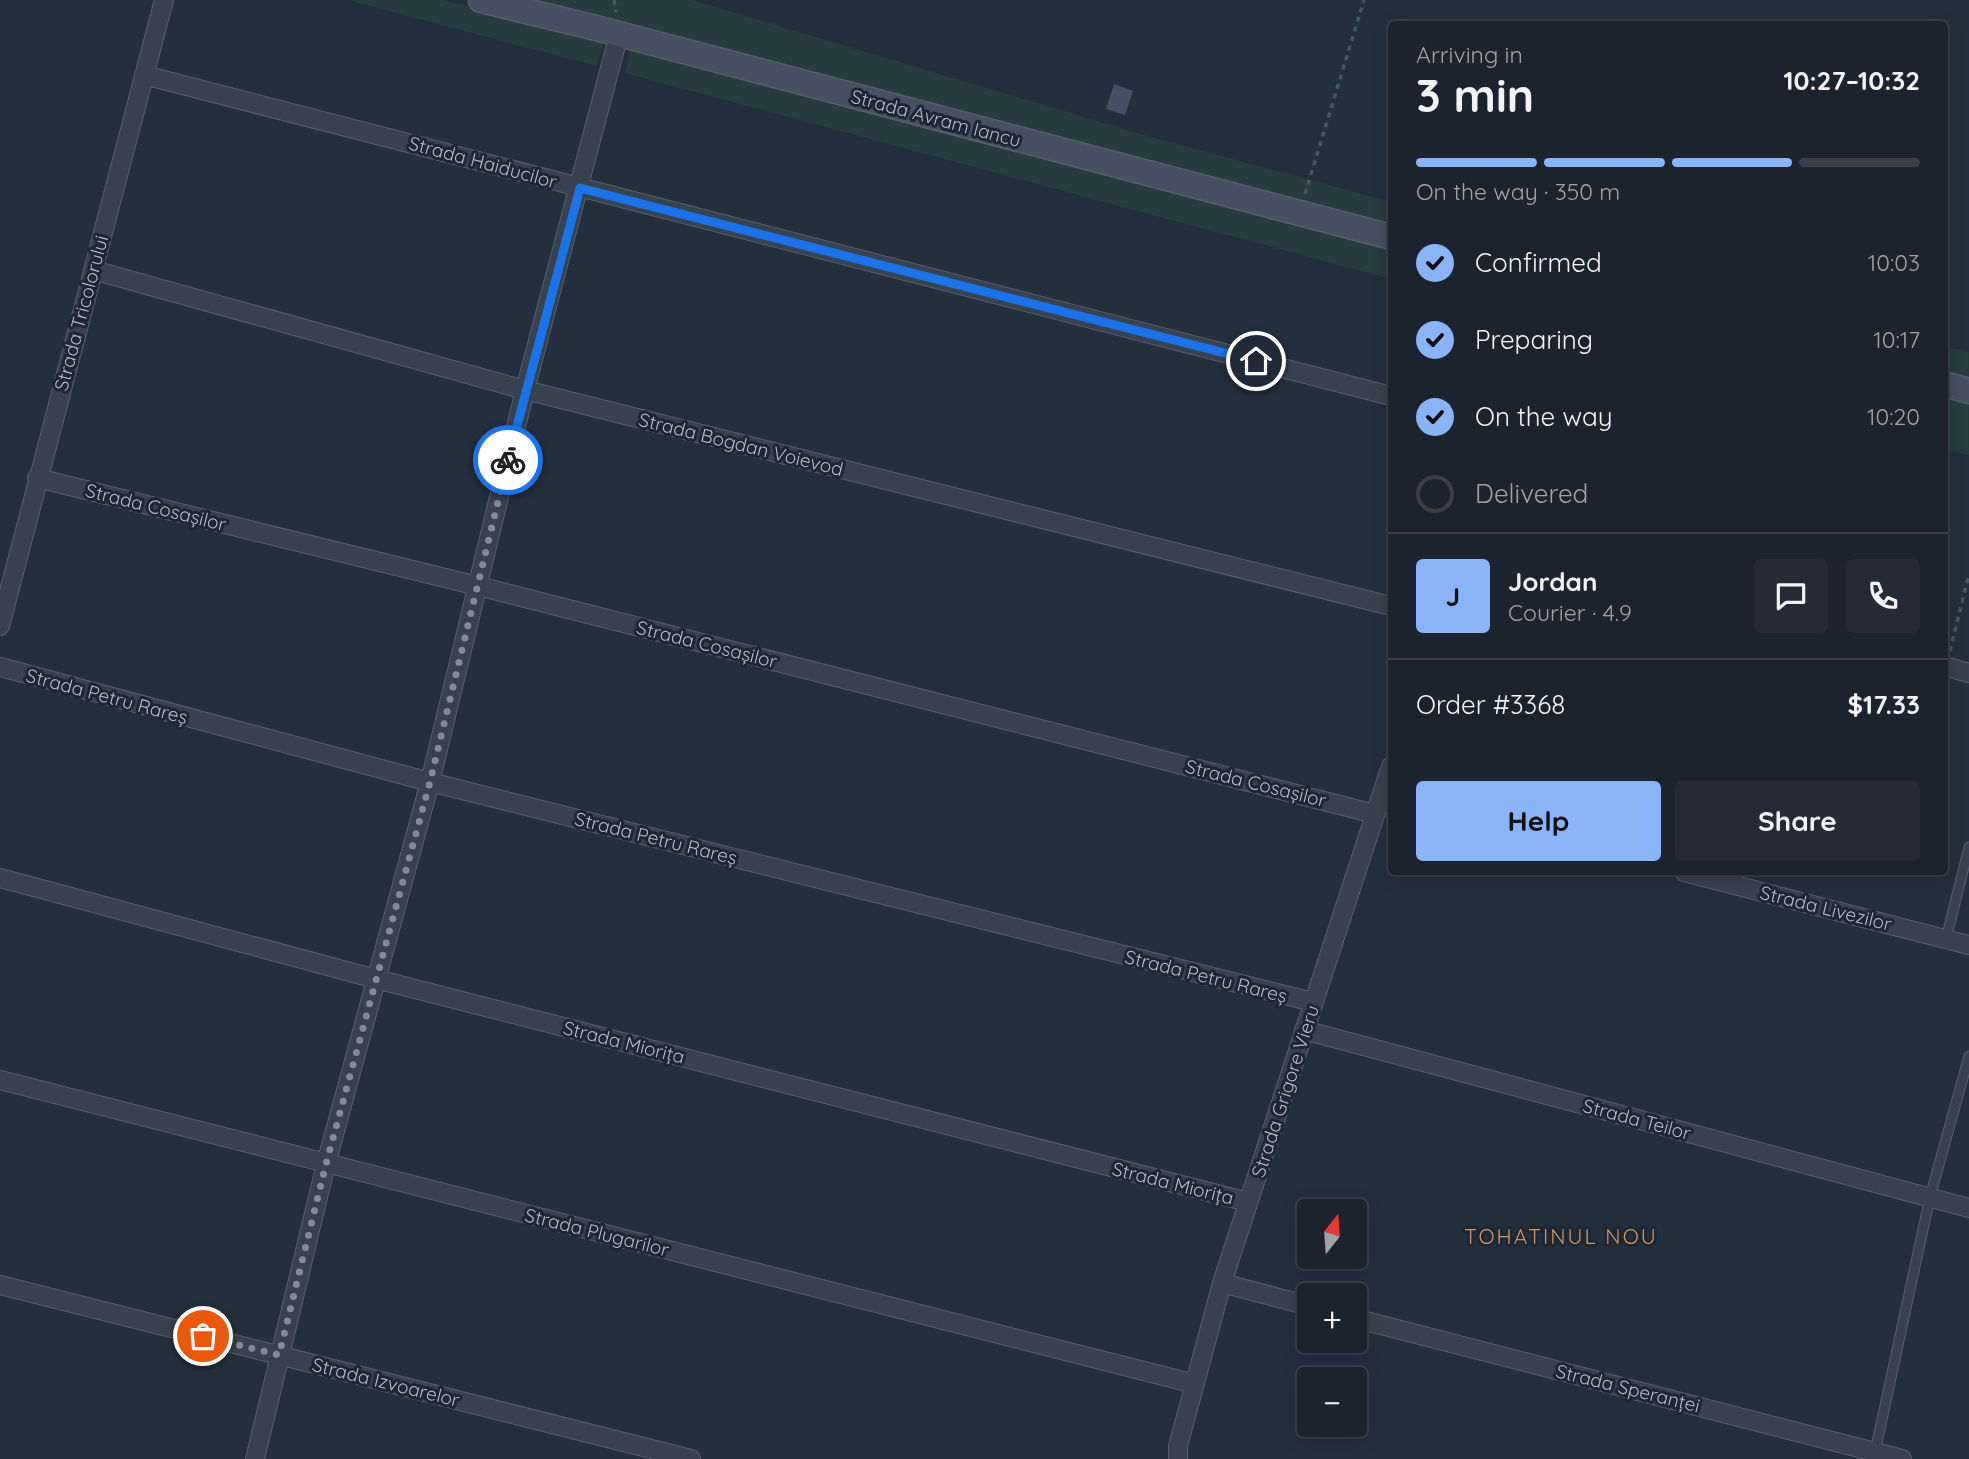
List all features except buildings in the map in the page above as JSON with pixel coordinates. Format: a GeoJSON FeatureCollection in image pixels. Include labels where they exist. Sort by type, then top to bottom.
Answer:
{"type":"FeatureCollection","features":[{"type":"Feature","properties":{"kind":"street","name":"Strada Tricolorului"},"geometry":{"type":"LineString","coordinates":[[0,626],[164,0]]}},
{"type":"Feature","properties":{"kind":"street","name":"Strada Avram Iancu"},"geometry":{"type":"LineString","coordinates":[[481,0],[1388,236]]}},
{"type":"Feature","properties":{"kind":"street"},"geometry":{"type":"LineString","coordinates":[[255,1459],[326,1164],[430,782],[525,390],[619,34]]}},
{"type":"Feature","properties":{"kind":"street","name":"Strada Haiducilor"},"geometry":{"type":"LineString","coordinates":[[144,75],[1388,395]]}},
{"type":"Feature","properties":{"kind":"street","name":"Strada Bogdan Voievod"},"geometry":{"type":"LineString","coordinates":[[93,270],[525,390],[1388,605]]}},
{"type":"Feature","properties":{"kind":"street"},"geometry":{"type":"LineString","coordinates":[[1948,385],[1969,391]]}},
{"type":"Feature","properties":{"kind":"street","name":"Strada Cosașilor"},"geometry":{"type":"LineString","coordinates":[[37,478],[478,586],[1375,814]]}},
{"type":"Feature","properties":{"kind":"street","name":"Strada Petru Rareș"},"geometry":{"type":"LineString","coordinates":[[0,667],[430,782],[1313,1002]]}},
{"type":"Feature","properties":{"kind":"street"},"geometry":{"type":"LineString","coordinates":[[1948,667],[1969,673]]}},
{"type":"Feature","properties":{"kind":"street","name":"Strada Grigore Vieru"},"geometry":{"type":"LineString","coordinates":[[1178,1459],[1178,1446],[1222,1283],[1375,814],[1386,795]]}},
{"type":"Feature","properties":{"kind":"street","name":"Strada Livezilor"},"geometry":{"type":"LineString","coordinates":[[1696,875],[1969,945]]}},
{"type":"Feature","properties":{"kind":"street","name":"Strada Miorița"},"geometry":{"type":"LineString","coordinates":[[0,878],[376,979],[1248,1202]]}},
{"type":"Feature","properties":{"kind":"street","name":"Strada Teilor"},"geometry":{"type":"LineString","coordinates":[[1304,1030],[1969,1208]]}},
{"type":"Feature","properties":{"kind":"street","name":"Strada Plugarilor"},"geometry":{"type":"LineString","coordinates":[[0,1080],[1195,1384]]}},
{"type":"Feature","properties":{"kind":"street"},"geometry":{"type":"LineString","coordinates":[[1222,1283],[1297,1303]]}},
{"type":"Feature","properties":{"kind":"street","name":"Strada Izvoarelor"},"geometry":{"type":"LineString","coordinates":[[0,1285],[691,1459]]}},
{"type":"Feature","properties":{"kind":"street","name":"Strada Speranței"},"geometry":{"type":"LineString","coordinates":[[1367,1321],[1902,1459]]}},
{"type":"Feature","properties":{"kind":"lane"},"geometry":{"type":"LineString","coordinates":[[1947,939],[1969,847]]}},
{"type":"Feature","properties":{"kind":"lane"},"geometry":{"type":"LineString","coordinates":[[1875,1452],[1930,1198],[1969,1056]]}},
{"type":"Feature","properties":{"kind":"path"},"geometry":{"type":"LineString","coordinates":[[1299,213],[1364,0]]}},
{"type":"Feature","properties":{"kind":"path"},"geometry":{"type":"LineString","coordinates":[[1948,654],[1969,574]]}},
{"type":"Feature","properties":{"kind":"green space"},"geometry":{"type":"Polygon","coordinates":[[[348,0],[443,0],[603,41],[597,66],[348,0]]]}},
{"type":"Feature","properties":{"kind":"green space"},"geometry":{"type":"Polygon","coordinates":[[[522,0],[692,0],[1141,134],[1388,201],[1388,227],[522,0]]]}},
{"type":"Feature","properties":{"kind":"green space"},"geometry":{"type":"Polygon","coordinates":[[[631,47],[1388,247],[1388,278],[625,73],[631,47]]]}},
{"type":"Feature","properties":{"kind":"green space"},"geometry":{"type":"Polygon","coordinates":[[[1948,347],[1969,352],[1969,379],[1948,374],[1948,347]]]}},
{"type":"Feature","properties":{"kind":"green space"},"geometry":{"type":"Polygon","coordinates":[[[1948,392],[1969,398],[1969,455],[1948,450],[1948,392]]]}},
{"type":"Feature","properties":{"kind":"way so far"},"geometry":{"type":"LineString","coordinates":[[203,1336],[279,1355],[326,1164],[430,782],[508,460]]}},
{"type":"Feature","properties":{"kind":"district","name":"TOHATINUL NOU"},"geometry":{"type":"Point","coordinates":[1561,1236]}},
{"type":"Feature","properties":{"kind":"route"},"geometry":{"type":"LineString","coordinates":[[508,460],[580,188],[1256,361]]}}]}
